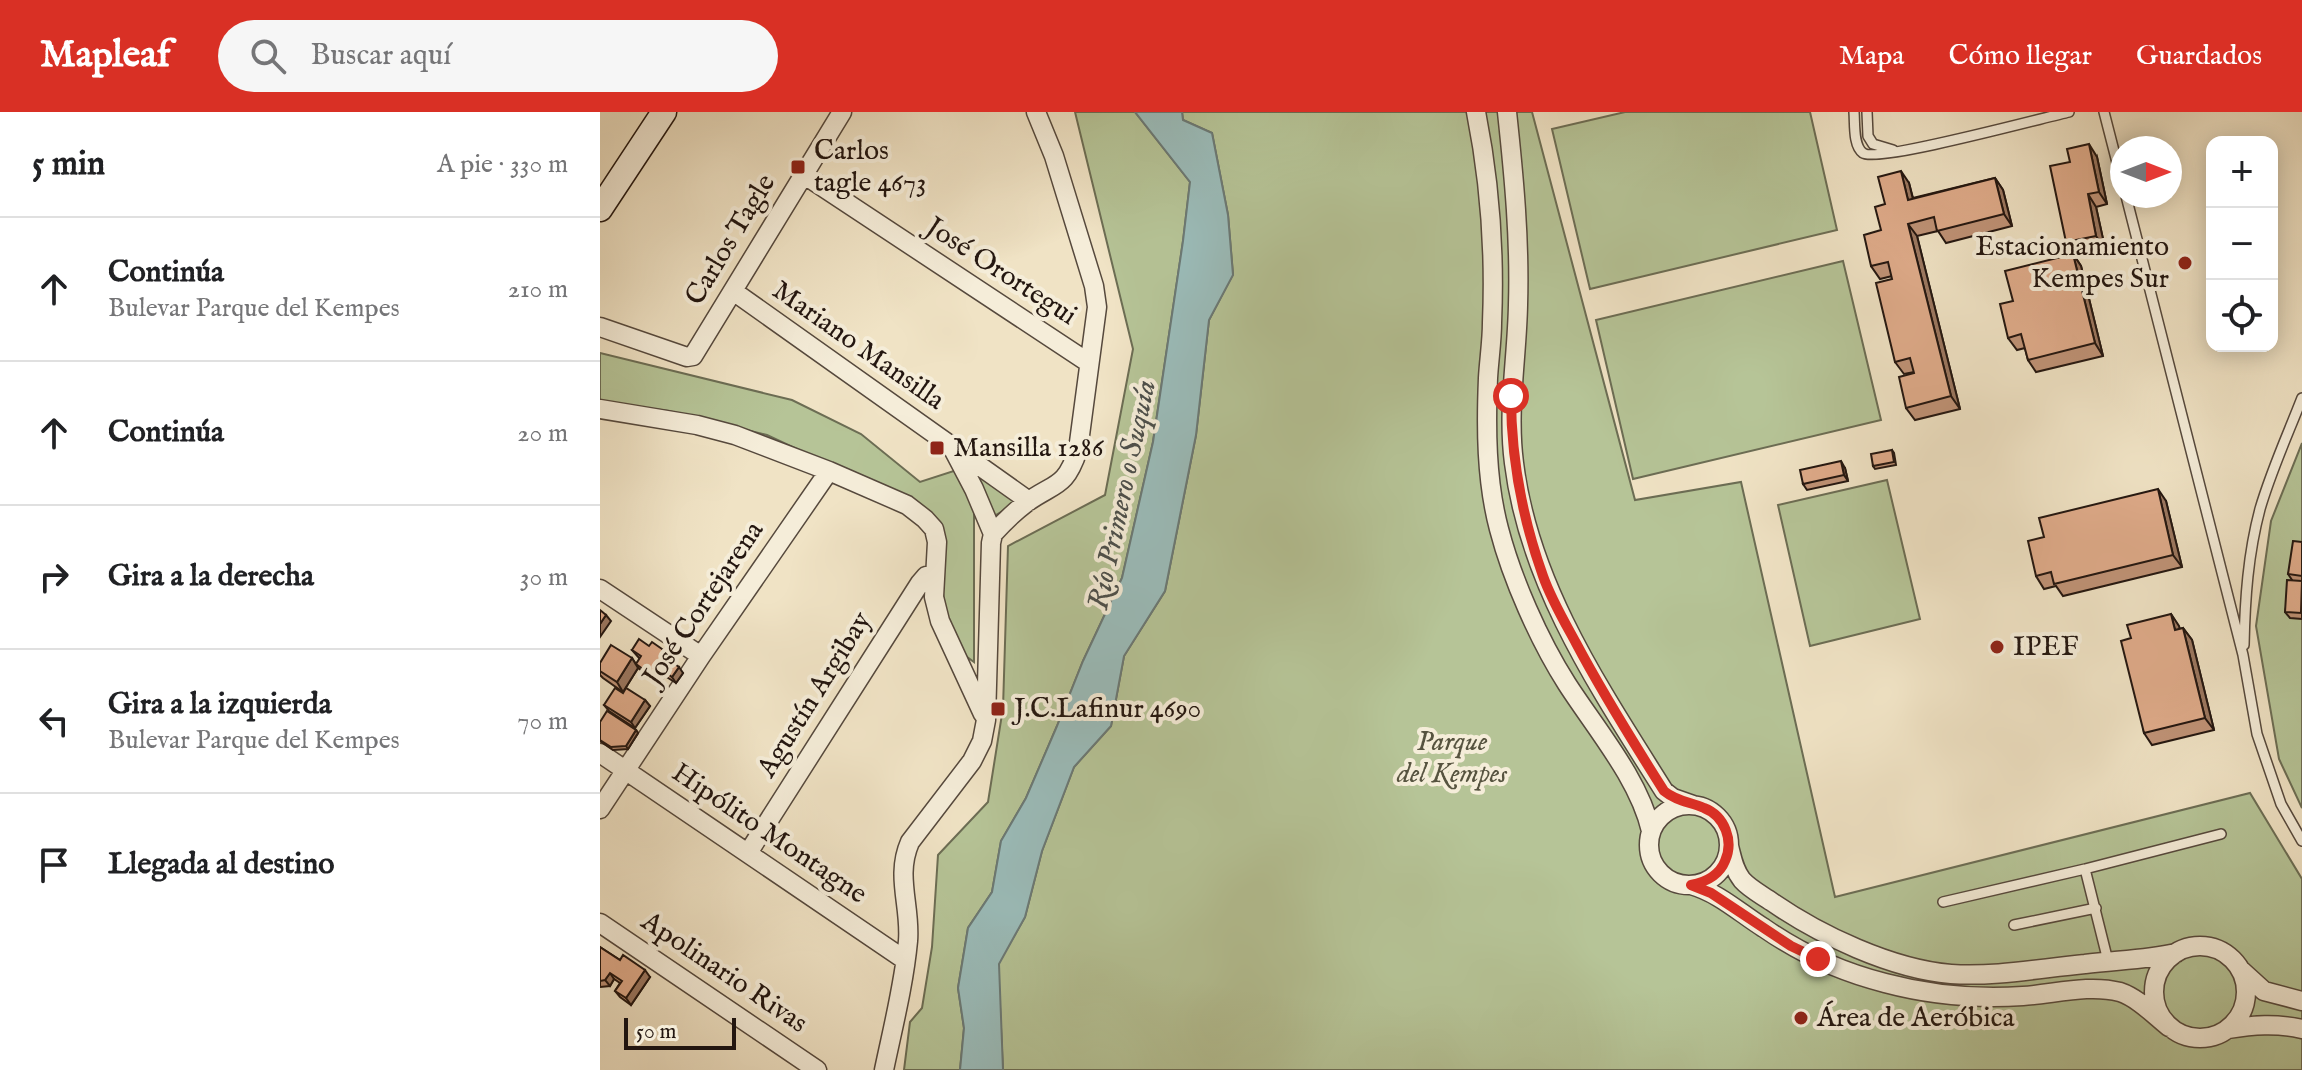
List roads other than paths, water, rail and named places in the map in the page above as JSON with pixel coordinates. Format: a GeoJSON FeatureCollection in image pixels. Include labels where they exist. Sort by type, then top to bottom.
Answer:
{"type":"FeatureCollection","features":[{"type":"Feature","properties":{"kind":"main road"},"geometry":{"type":"LineString","coordinates":[[600,209],[664,112]]}},
{"type":"Feature","properties":{"kind":"street","name":"Carlos Tagle"},"geometry":{"type":"LineString","coordinates":[[600,327],[687,357],[693,356],[842,112]]}},
{"type":"Feature","properties":{"kind":"street"},"geometry":{"type":"LineString","coordinates":[[884,1070],[908,937],[902,871],[904,857],[910,842],[972,761],[982,741],[986,720],[993,534],[1029,501],[1055,487],[1067,476],[1078,450],[1097,307],[1094,286],[1054,156],[1036,112]]}},
{"type":"Feature","properties":{"kind":"street"},"geometry":{"type":"LineString","coordinates":[[1476,112],[1493,233],[1488,442],[1498,525],[1516,579],[1551,656],[1627,777],[1647,816],[1651,831]]}},
{"type":"Feature","properties":{"kind":"street"},"geometry":{"type":"LineString","coordinates":[[1507,112],[1519,244],[1511,429],[1514,464],[1525,518],[1544,578],[1606,700],[1664,791],[1673,798],[1705,808],[1722,823],[1735,870],[1745,883],[1793,916],[1875,955],[1951,974],[2151,959],[2193,946],[2212,947],[2229,956],[2264,991],[2302,1001]]}},
{"type":"Feature","properties":{"kind":"street","name":"José Orortegui"},"geometry":{"type":"LineString","coordinates":[[803,174],[1089,363]]}},
{"type":"Feature","properties":{"kind":"street","name":"Mariano Mansilla"},"geometry":{"type":"LineString","coordinates":[[733,291],[1029,501]]}},
{"type":"Feature","properties":{"kind":"street"},"geometry":{"type":"LineString","coordinates":[[600,409],[697,425],[735,435],[907,505],[925,519],[934,529],[937,542],[934,597],[940,621],[986,720]]}},
{"type":"Feature","properties":{"kind":"street"},"geometry":{"type":"LineString","coordinates":[[951,446],[993,534]]}},
{"type":"Feature","properties":{"kind":"street","name":"José Cortejarena"},"geometry":{"type":"LineString","coordinates":[[600,809],[829,471]]}},
{"type":"Feature","properties":{"kind":"street","name":"Agustín Argibay"},"geometry":{"type":"LineString","coordinates":[[748,853],[920,583],[926,576],[935,574]]}},
{"type":"Feature","properties":{"kind":"street"},"geometry":{"type":"LineString","coordinates":[[600,589],[701,656]]}},
{"type":"Feature","properties":{"kind":"street","name":"Hipólito Montagne"},"geometry":{"type":"LineString","coordinates":[[600,753],[905,960]]}},
{"type":"Feature","properties":{"kind":"street"},"geometry":{"type":"LineString","coordinates":[[1693,805],[1667,811],[1651,831],[1648,844],[1656,869],[1678,884],[1703,883],[1721,869],[1729,846]]}},
{"type":"Feature","properties":{"kind":"street"},"geometry":{"type":"LineString","coordinates":[[1691,885],[1723,900],[1791,946],[1853,974],[1923,992],[1979,998],[2113,991],[2127,995],[2182,1035],[2197,1039],[2213,1037],[2228,1029],[2240,1016],[2246,988],[2241,970]]}},
{"type":"Feature","properties":{"kind":"street","name":"Apolinario Rivas"},"geometry":{"type":"LineString","coordinates":[[600,923],[817,1070]]}},
{"type":"Feature","properties":{"kind":"street"},"geometry":{"type":"LineString","coordinates":[[2169,1027],[2159,1013],[2154,988],[2163,964],[2176,953]]}},
{"type":"Feature","properties":{"kind":"street"},"geometry":{"type":"LineString","coordinates":[[2228,1029],[2254,1025],[2286,1025],[2302,1029]]}},
{"type":"Feature","properties":{"kind":"lane"},"geometry":{"type":"LineString","coordinates":[[1854,112],[1857,144],[1867,156],[1900,152],[2069,112]]}},
{"type":"Feature","properties":{"kind":"lane"},"geometry":{"type":"LineString","coordinates":[[1867,112],[1868,136],[1873,144],[1900,152]]}},
{"type":"Feature","properties":{"kind":"lane"},"geometry":{"type":"LineString","coordinates":[[2104,112],[2110,136]]}},
{"type":"Feature","properties":{"kind":"lane"},"geometry":{"type":"LineString","coordinates":[[2129,208],[2243,655],[2257,734],[2281,804],[2302,841]]}},
{"type":"Feature","properties":{"kind":"lane"},"geometry":{"type":"LineString","coordinates":[[2243,655],[2246,585],[2256,525],[2302,398]]}},
{"type":"Feature","properties":{"kind":"lane"},"geometry":{"type":"LineString","coordinates":[[1943,902],[2221,834]]}},
{"type":"Feature","properties":{"kind":"lane"},"geometry":{"type":"LineString","coordinates":[[2085,869],[2108,961]]}},
{"type":"Feature","properties":{"kind":"lane"},"geometry":{"type":"LineString","coordinates":[[2014,925],[2096,908]]}},
{"type":"Feature","properties":{"kind":"water"},"geometry":{"type":"Polygon","coordinates":[[[1135,112],[1182,112],[1183,120],[1212,133],[1228,215],[1233,275],[1209,320],[1196,435],[1165,591],[1124,656],[1111,726],[1074,767],[1042,851],[1025,917],[999,964],[1003,1070],[960,1070],[964,1028],[958,988],[968,928],[992,892],[1001,841],[1026,798],[1083,661],[1122,578],[1153,442],[1190,182],[1135,112]]]}},
{"type":"Feature","properties":{"kind":"place","name":"Carlos tagle 4673"},"geometry":{"type":"Point","coordinates":[798,167]}},
{"type":"Feature","properties":{"kind":"place","name":"Estacionamiento Kempes Sur"},"geometry":{"type":"Point","coordinates":[2185,263]}},
{"type":"Feature","properties":{"kind":"place","name":"Mansilla 1286"},"geometry":{"type":"Point","coordinates":[937,448]}},
{"type":"Feature","properties":{"kind":"place","name":"IPEF"},"geometry":{"type":"Point","coordinates":[1997,647]}},
{"type":"Feature","properties":{"kind":"place","name":"J.C.Lafinur 4690"},"geometry":{"type":"Point","coordinates":[998,709]}},
{"type":"Feature","properties":{"kind":"place","name":"Área de Aeróbica"},"geometry":{"type":"Point","coordinates":[1801,1018]}},
{"type":"Feature","properties":{"kind":"water label","name":"Río Primero o Suquía"},"geometry":{"type":"Point","coordinates":[1123,495]}},
{"type":"Feature","properties":{"kind":"park label","name":"Parque del Kempes"},"geometry":{"type":"Point","coordinates":[1452,758]}}]}
